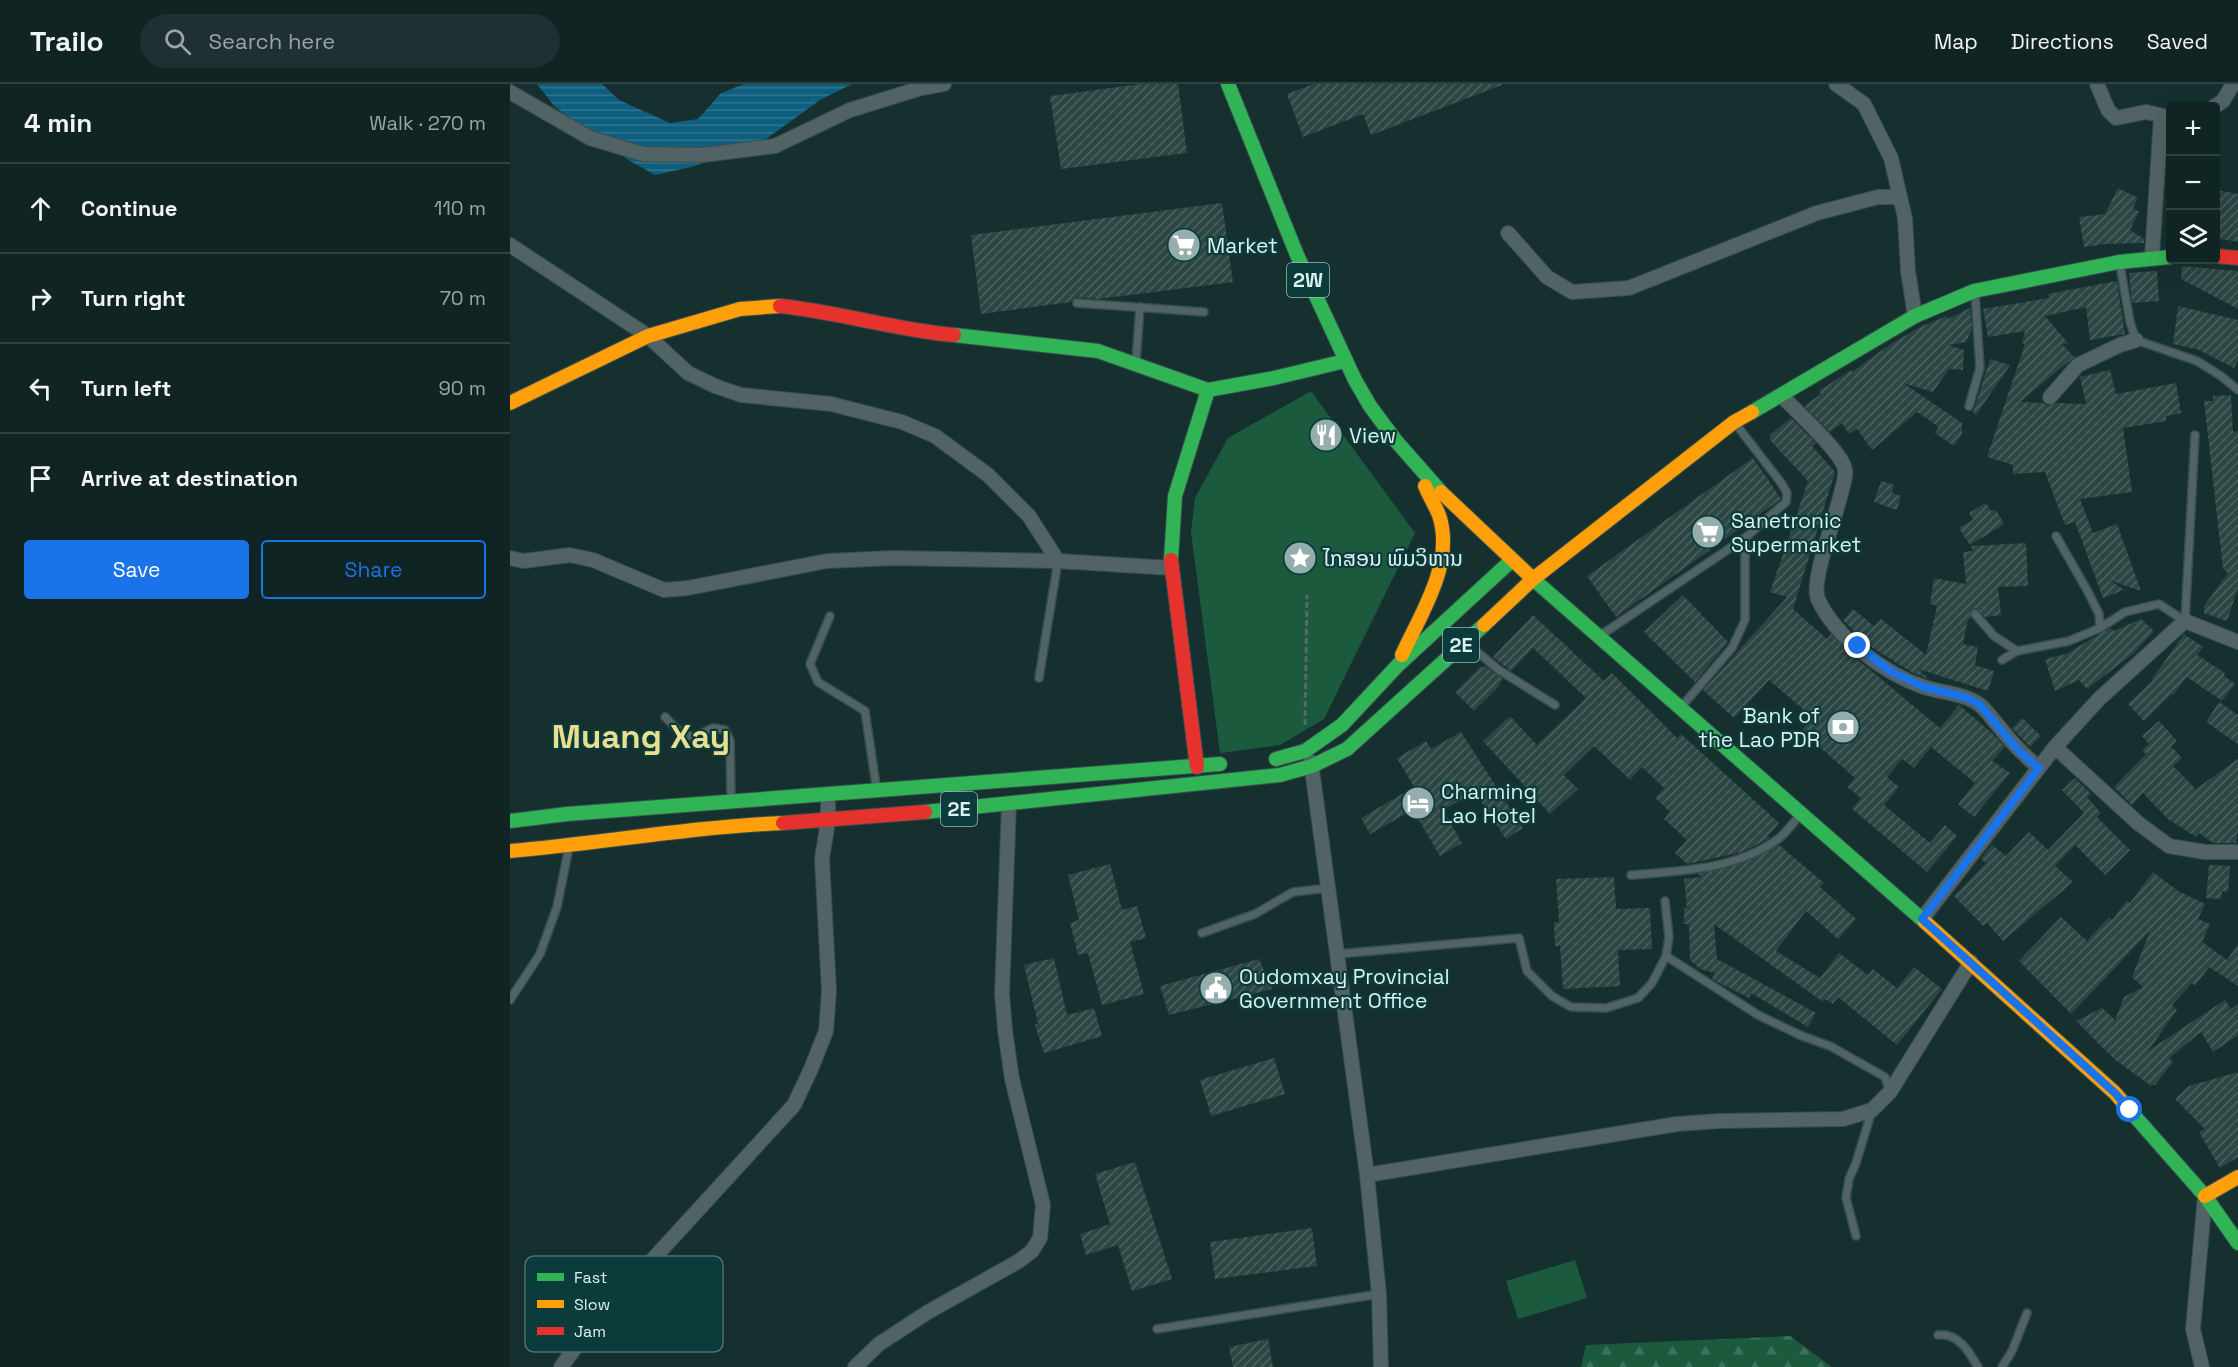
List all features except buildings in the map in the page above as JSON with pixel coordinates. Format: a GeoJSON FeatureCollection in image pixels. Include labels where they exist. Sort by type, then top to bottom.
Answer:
{"type":"FeatureCollection","features":[{"type":"Feature","properties":{"kind":"main road","name":"2W"},"geometry":{"type":"LineString","coordinates":[[1228,84],[1304,273],[1344,361],[1378,418],[1413,463],[1461,513],[1533,579]]}},
{"type":"Feature","properties":{"kind":"main road"},"geometry":{"type":"LineString","coordinates":[[2220,256],[2238,258]]}},
{"type":"Feature","properties":{"kind":"main road"},"geometry":{"type":"LineString","coordinates":[[2166,257],[2119,262],[1974,291],[1915,316],[1734,422],[1533,579],[1971,962],[2115,1093],[2205,1196],[2238,1243]]}},
{"type":"Feature","properties":{"kind":"main road"},"geometry":{"type":"LineString","coordinates":[[510,404],[648,336],[740,309],[777,306],[819,310],[921,332],[1098,351],[1208,390],[1274,378],[1344,361]]}},
{"type":"Feature","properties":{"kind":"main road"},"geometry":{"type":"LineString","coordinates":[[1197,767],[1171,568],[1175,496],[1208,390]]}},
{"type":"Feature","properties":{"kind":"main road"},"geometry":{"type":"LineString","coordinates":[[1398,665],[1438,576],[1443,555],[1443,536],[1439,516],[1413,463]]}},
{"type":"Feature","properties":{"kind":"main road","name":"2E"},"geometry":{"type":"LineString","coordinates":[[1265,760],[1307,749],[1342,725],[1398,665],[1512,560]]}},
{"type":"Feature","properties":{"kind":"main road","name":"2E"},"geometry":{"type":"LineString","coordinates":[[510,851],[737,825],[828,821],[1045,801],[1280,775],[1312,766],[1347,748],[1533,579]]}},
{"type":"Feature","properties":{"kind":"main road","name":"2E"},"geometry":{"type":"LineString","coordinates":[[510,820],[1231,763]]}},
{"type":"Feature","properties":{"kind":"main road"},"geometry":{"type":"LineString","coordinates":[[1042,779],[1045,801]]}},
{"type":"Feature","properties":{"kind":"main road"},"geometry":{"type":"LineString","coordinates":[[2205,1196],[2238,1177]]}},
{"type":"Feature","properties":{"kind":"street"},"geometry":{"type":"LineString","coordinates":[[510,92],[590,138],[643,154],[703,155],[776,146],[850,110],[918,89],[944,84]]}},
{"type":"Feature","properties":{"kind":"street"},"geometry":{"type":"LineString","coordinates":[[1836,84],[1864,104],[1891,158],[1905,218],[1908,271],[1915,316]]}},
{"type":"Feature","properties":{"kind":"street"},"geometry":{"type":"LineString","coordinates":[[2097,84],[2108,110],[2116,118],[2146,112],[2166,117],[2152,257]]}},
{"type":"Feature","properties":{"kind":"street"},"geometry":{"type":"LineString","coordinates":[[2220,103],[2233,84]]}},
{"type":"Feature","properties":{"kind":"street"},"geometry":{"type":"LineString","coordinates":[[1508,233],[1547,277],[1572,292],[1629,288],[1817,213],[1878,197],[1900,197]]}},
{"type":"Feature","properties":{"kind":"street"},"geometry":{"type":"LineString","coordinates":[[510,245],[648,336],[688,372],[715,386],[741,395],[831,404],[903,422],[935,436],[988,475],[1029,516],[1058,561]]}},
{"type":"Feature","properties":{"kind":"street"},"geometry":{"type":"LineString","coordinates":[[2050,397],[2078,365],[2136,340]]}},
{"type":"Feature","properties":{"kind":"street"},"geometry":{"type":"LineString","coordinates":[[1781,395],[1837,454],[1845,467],[1840,500],[1818,574],[1816,589],[1817,597],[1832,620],[1842,634],[1890,671],[1924,687],[1965,697],[1979,704],[2019,751],[2039,768]]}},
{"type":"Feature","properties":{"kind":"street"},"geometry":{"type":"LineString","coordinates":[[510,558],[524,561],[570,555],[593,560],[664,590],[688,588],[827,561],[893,558],[1058,561],[1171,568]]}},
{"type":"Feature","properties":{"kind":"street"},"geometry":{"type":"LineString","coordinates":[[1922,919],[2055,747],[2099,699],[2185,621],[2238,642]]}},
{"type":"Feature","properties":{"kind":"street"},"geometry":{"type":"LineString","coordinates":[[2055,747],[2138,822],[2169,846],[2205,852],[2238,852]]}},
{"type":"Feature","properties":{"kind":"street"},"geometry":{"type":"LineString","coordinates":[[1307,749],[1312,766],[1367,1175],[1379,1294],[1381,1367]]}},
{"type":"Feature","properties":{"kind":"street"},"geometry":{"type":"LineString","coordinates":[[656,1256],[794,1105],[812,1069],[826,1031],[829,992],[822,859],[828,821],[828,795]]}},
{"type":"Feature","properties":{"kind":"street"},"geometry":{"type":"LineString","coordinates":[[855,1367],[879,1344],[928,1312],[1018,1261],[1032,1251],[1040,1238],[1043,1205],[1012,1078],[1002,994],[1009,804]]}},
{"type":"Feature","properties":{"kind":"street"},"geometry":{"type":"LineString","coordinates":[[1367,1175],[1677,1124],[1719,1120],[1843,1119],[1872,1110],[1890,1092],[1971,962]]}},
{"type":"Feature","properties":{"kind":"street"},"geometry":{"type":"LineString","coordinates":[[2202,1367],[2193,1329],[2205,1196]]}},
{"type":"Feature","properties":{"kind":"street"},"geometry":{"type":"LineString","coordinates":[[561,1367],[572,1352]]}},
{"type":"Feature","properties":{"kind":"lane"},"geometry":{"type":"LineString","coordinates":[[2119,262],[2127,293],[2130,322],[2136,340],[2197,361],[2238,390]]}},
{"type":"Feature","properties":{"kind":"lane"},"geometry":{"type":"LineString","coordinates":[[1969,406],[1980,368],[1974,291]]}},
{"type":"Feature","properties":{"kind":"lane"},"geometry":{"type":"LineString","coordinates":[[1077,303],[1204,312]]}},
{"type":"Feature","properties":{"kind":"lane"},"geometry":{"type":"LineString","coordinates":[[1136,364],[1140,307]]}},
{"type":"Feature","properties":{"kind":"lane"},"geometry":{"type":"LineString","coordinates":[[1599,636],[1745,538],[1786,502],[1787,493],[1734,422]]}},
{"type":"Feature","properties":{"kind":"lane"},"geometry":{"type":"LineString","coordinates":[[2002,660],[2017,651],[2069,641],[2100,628],[2125,612],[2158,604],[2185,621],[2195,435]]}},
{"type":"Feature","properties":{"kind":"lane"},"geometry":{"type":"LineString","coordinates":[[2056,536],[2099,614],[2100,628]]}},
{"type":"Feature","properties":{"kind":"lane"},"geometry":{"type":"LineString","coordinates":[[1680,708],[1732,648],[1745,620],[1745,538]]}},
{"type":"Feature","properties":{"kind":"lane"},"geometry":{"type":"LineString","coordinates":[[1039,678],[1058,561]]}},
{"type":"Feature","properties":{"kind":"lane"},"geometry":{"type":"LineString","coordinates":[[1975,614],[1994,636],[2017,651]]}},
{"type":"Feature","properties":{"kind":"lane"},"geometry":{"type":"LineString","coordinates":[[830,616],[810,664],[818,682],[865,711],[877,791]]}},
{"type":"Feature","properties":{"kind":"lane"},"geometry":{"type":"LineString","coordinates":[[1464,642],[1499,670],[1556,705]]}},
{"type":"Feature","properties":{"kind":"lane"},"geometry":{"type":"LineString","coordinates":[[665,717],[682,734],[694,736],[713,728],[725,730],[730,741],[731,802]]}},
{"type":"Feature","properties":{"kind":"lane"},"geometry":{"type":"LineString","coordinates":[[1631,875],[1707,869],[1759,851],[1779,838],[1801,813]]}},
{"type":"Feature","properties":{"kind":"lane"},"geometry":{"type":"LineString","coordinates":[[510,1000],[540,954],[557,907],[569,846]]}},
{"type":"Feature","properties":{"kind":"lane"},"geometry":{"type":"LineString","coordinates":[[1202,933],[1255,914],[1293,892],[1329,888]]}},
{"type":"Feature","properties":{"kind":"lane"},"geometry":{"type":"LineString","coordinates":[[1338,954],[1519,938],[1527,972],[1552,996],[1571,1007],[1606,1008],[1638,998],[1652,983],[1666,956],[1669,937],[1665,901]]}},
{"type":"Feature","properties":{"kind":"lane"},"geometry":{"type":"LineString","coordinates":[[1666,956],[1758,1015],[1802,1036],[1830,1046],[1868,1067],[1884,1077],[1890,1092]]}},
{"type":"Feature","properties":{"kind":"lane"},"geometry":{"type":"LineString","coordinates":[[1856,1236],[1846,1198],[1849,1179],[1872,1110]]}},
{"type":"Feature","properties":{"kind":"lane"},"geometry":{"type":"LineString","coordinates":[[1157,1329],[1379,1294]]}},
{"type":"Feature","properties":{"kind":"lane"},"geometry":{"type":"LineString","coordinates":[[2002,1367],[2012,1351],[2026,1312]]}},
{"type":"Feature","properties":{"kind":"lane"},"geometry":{"type":"LineString","coordinates":[[1938,1335],[1945,1334],[1964,1345],[1978,1367]]}},
{"type":"Feature","properties":{"kind":"path"},"geometry":{"type":"LineString","coordinates":[[1307,595],[1307,749]]}},
{"type":"Feature","properties":{"kind":"green space"},"geometry":{"type":"Polygon","coordinates":[[[1311,391],[1415,533],[1324,719],[1280,745],[1220,753],[1191,532],[1195,498],[1228,438],[1311,391]]]}},
{"type":"Feature","properties":{"kind":"green space"},"geometry":{"type":"Polygon","coordinates":[[[1575,1260],[1587,1298],[1518,1319],[1506,1281],[1575,1260]]]}},
{"type":"Feature","properties":{"kind":"green space"},"geometry":{"type":"Polygon","coordinates":[[[1790,1336],[1832,1367],[1581,1367],[1586,1345],[1790,1336]]]}},
{"type":"Feature","properties":{"kind":"water"},"geometry":{"type":"Polygon","coordinates":[[[537,84],[602,84],[619,100],[670,123],[698,119],[721,93],[744,84],[852,84],[820,100],[755,147],[691,167],[655,175],[630,161],[555,107],[537,84]]]}},
{"type":"Feature","properties":{"kind":"traffic: fast"},"geometry":{"type":"LineString","coordinates":[[1228,84],[1297,255],[1355,380],[1370,406],[1396,441],[1441,492]]}},
{"type":"Feature","properties":{"kind":"traffic: fast"},"geometry":{"type":"LineString","coordinates":[[1752,412],[1915,316],[1974,291],[2119,262],[2166,257]]}},
{"type":"Feature","properties":{"kind":"traffic: fast"},"geometry":{"type":"LineString","coordinates":[[954,335],[1098,351],[1208,390]]}},
{"type":"Feature","properties":{"kind":"traffic: fast"},"geometry":{"type":"LineString","coordinates":[[1171,560],[1175,496],[1208,390],[1274,378],[1345,361]]}},
{"type":"Feature","properties":{"kind":"traffic: fast"},"geometry":{"type":"LineString","coordinates":[[1276,759],[1305,751],[1342,725],[1398,665],[1512,560]]}},
{"type":"Feature","properties":{"kind":"traffic: fast"},"geometry":{"type":"LineString","coordinates":[[1533,579],[1925,922]]}},
{"type":"Feature","properties":{"kind":"traffic: fast"},"geometry":{"type":"LineString","coordinates":[[925,812],[1280,775],[1312,766],[1347,749],[1484,625]]}},
{"type":"Feature","properties":{"kind":"traffic: fast"},"geometry":{"type":"LineString","coordinates":[[510,821],[567,814],[1220,764]]}},
{"type":"Feature","properties":{"kind":"traffic: fast"},"geometry":{"type":"LineString","coordinates":[[2132,1113],[2205,1196],[2238,1243]]}},
{"type":"Feature","properties":{"kind":"traffic: slow"},"geometry":{"type":"LineString","coordinates":[[510,403],[648,336],[740,309],[780,306]]}},
{"type":"Feature","properties":{"kind":"traffic: slow"},"geometry":{"type":"LineString","coordinates":[[1533,579],[1734,422],[1752,412]]}},
{"type":"Feature","properties":{"kind":"traffic: slow"},"geometry":{"type":"LineString","coordinates":[[1402,655],[1434,587],[1443,551],[1443,533],[1439,515],[1425,486]]}},
{"type":"Feature","properties":{"kind":"traffic: slow"},"geometry":{"type":"LineString","coordinates":[[1441,492],[1533,579],[1484,625]]}},
{"type":"Feature","properties":{"kind":"traffic: slow"},"geometry":{"type":"LineString","coordinates":[[510,851],[715,828],[783,823]]}},
{"type":"Feature","properties":{"kind":"traffic: slow"},"geometry":{"type":"LineString","coordinates":[[1925,922],[2115,1093],[2132,1113]]}},
{"type":"Feature","properties":{"kind":"traffic: slow"},"geometry":{"type":"LineString","coordinates":[[2205,1196],[2238,1177]]}},
{"type":"Feature","properties":{"kind":"traffic: jam"},"geometry":{"type":"LineString","coordinates":[[2220,256],[2238,258]]}},
{"type":"Feature","properties":{"kind":"traffic: jam"},"geometry":{"type":"LineString","coordinates":[[780,306],[954,335]]}},
{"type":"Feature","properties":{"kind":"traffic: jam"},"geometry":{"type":"LineString","coordinates":[[1171,560],[1197,767]]}},
{"type":"Feature","properties":{"kind":"traffic: jam"},"geometry":{"type":"LineString","coordinates":[[783,823],[925,812]]}},
{"type":"Feature","properties":{"kind":"place","name":"Market"},"geometry":{"type":"Point","coordinates":[1184,245]}},
{"type":"Feature","properties":{"kind":"place","name":"View"},"geometry":{"type":"Point","coordinates":[1326,435]}},
{"type":"Feature","properties":{"kind":"place","name":"Sanetronic Supermarket"},"geometry":{"type":"Point","coordinates":[1708,532]}},
{"type":"Feature","properties":{"kind":"place","name":"ໄກສອນ ພົມວິຫານ"},"geometry":{"type":"Point","coordinates":[1300,558]}},
{"type":"Feature","properties":{"kind":"place","name":"Bank of the Lao PDR"},"geometry":{"type":"Point","coordinates":[1843,727]}},
{"type":"Feature","properties":{"kind":"place","name":"Charming Lao Hotel"},"geometry":{"type":"Point","coordinates":[1418,803]}},
{"type":"Feature","properties":{"kind":"place","name":"Oudomxay Provincial Government Office"},"geometry":{"type":"Point","coordinates":[1216,988]}},
{"type":"Feature","properties":{"kind":"district","name":"Muang Xay"},"geometry":{"type":"Point","coordinates":[641,737]}},
{"type":"Feature","properties":{"kind":"route"},"geometry":{"type":"LineString","coordinates":[[1858,646],[1890,671],[1924,687],[1965,697],[1979,704],[2019,751],[2039,768],[1922,919],[2115,1093],[2130,1110]]}}]}
